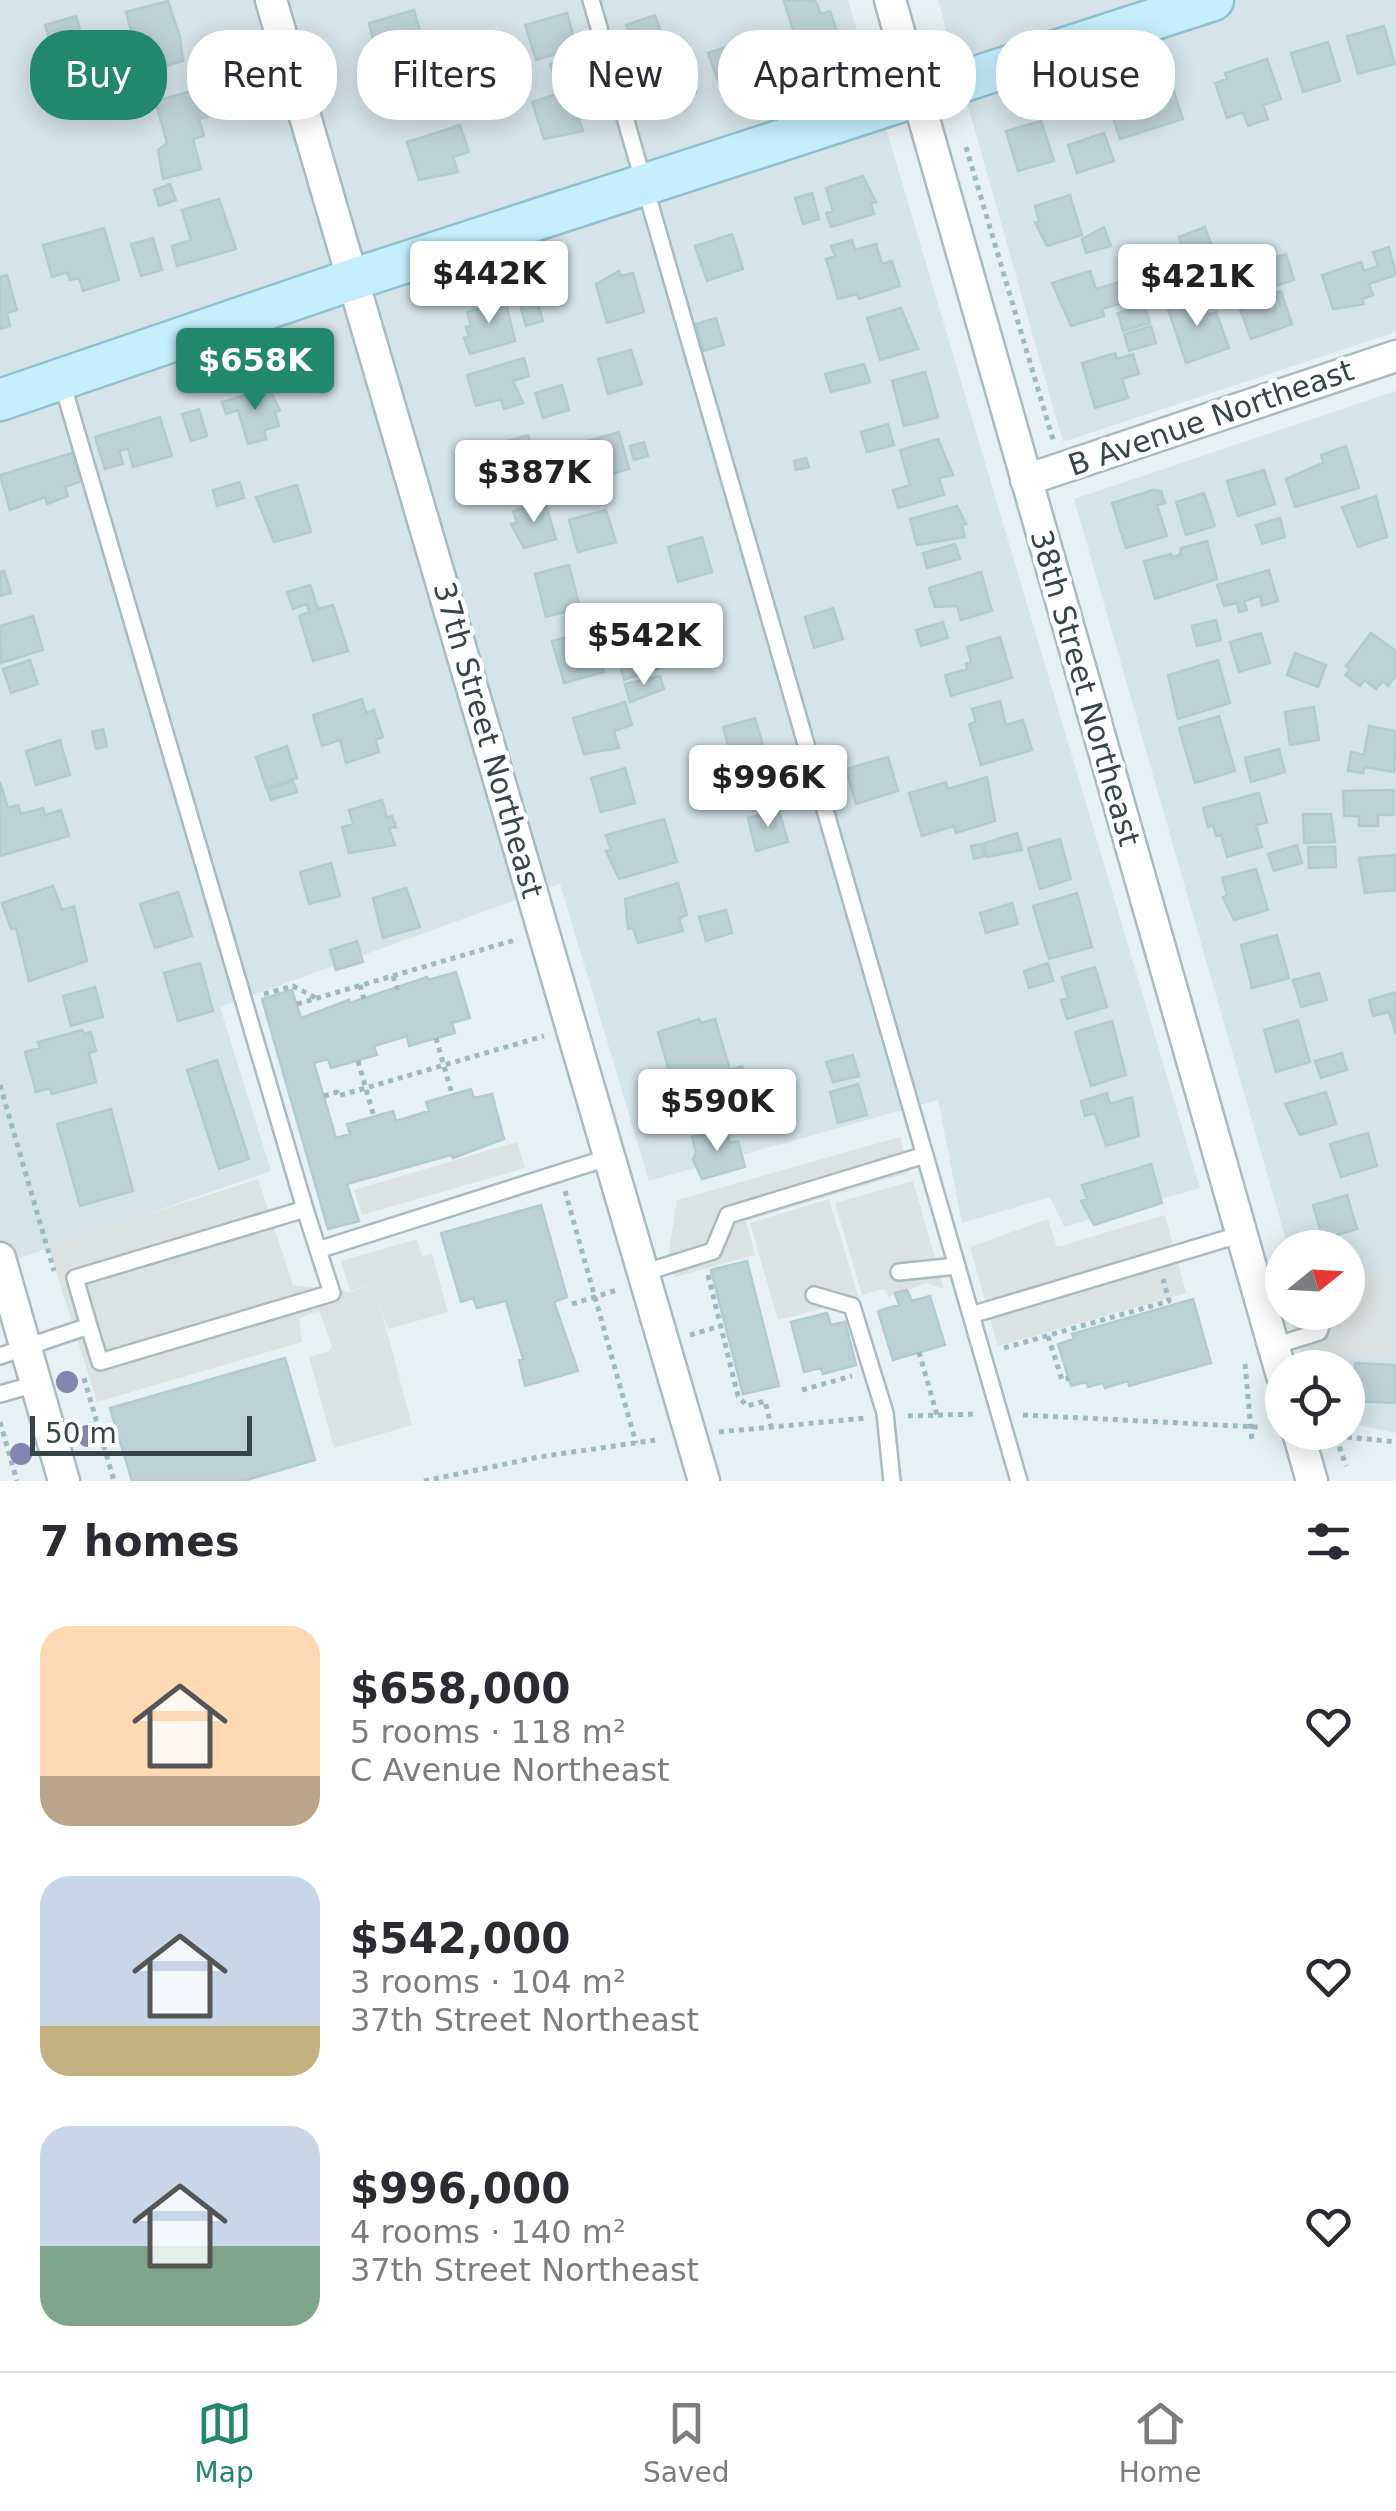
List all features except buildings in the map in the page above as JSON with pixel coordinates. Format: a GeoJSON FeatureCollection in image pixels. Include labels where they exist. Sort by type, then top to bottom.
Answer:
{"type":"FeatureCollection","features":[{"type":"Feature","properties":{"kind":"street","name":"37th Street Northeast"},"geometry":{"type":"LineString","coordinates":[[272,0],[610,1157],[632,1281],[704,1481]]}},
{"type":"Feature","properties":{"kind":"street","name":"38th Street Northeast"},"geometry":{"type":"LineString","coordinates":[[890,0],[899,30]]}},
{"type":"Feature","properties":{"kind":"street"},"geometry":{"type":"LineString","coordinates":[[976,78],[1213,0]]}},
{"type":"Feature","properties":{"kind":"street"},"geometry":{"type":"LineString","coordinates":[[0,400],[354,279],[846,120]]}},
{"type":"Feature","properties":{"kind":"street","name":"38th Street Northeast"},"geometry":{"type":"LineString","coordinates":[[924,120],[1275,1350]]}},
{"type":"Feature","properties":{"kind":"street","name":"B Avenue Northeast"},"geometry":{"type":"LineString","coordinates":[[1026,480],[1396,356]]}},
{"type":"Feature","properties":{"kind":"street"},"geometry":{"type":"LineString","coordinates":[[0,1258],[13,1352],[36,1384],[64,1481]]}},
{"type":"Feature","properties":{"kind":"street"},"geometry":{"type":"LineString","coordinates":[[1311,1450],[1312,1481]]}},
{"type":"Feature","properties":{"kind":"lane"},"geometry":{"type":"LineString","coordinates":[[592,0],[1019,1481]]}},
{"type":"Feature","properties":{"kind":"lane"},"geometry":{"type":"LineString","coordinates":[[61,380],[332,1293],[100,1362],[76,1278],[305,1209]]}},
{"type":"Feature","properties":{"kind":"lane"},"geometry":{"type":"LineString","coordinates":[[632,1281],[714,1250],[728,1215],[925,1155]]}},
{"type":"Feature","properties":{"kind":"lane"},"geometry":{"type":"LineString","coordinates":[[318,1250],[610,1157]]}},
{"type":"Feature","properties":{"kind":"lane"},"geometry":{"type":"LineString","coordinates":[[971,1316],[1242,1234]]}},
{"type":"Feature","properties":{"kind":"lane"},"geometry":{"type":"LineString","coordinates":[[899,1272],[956,1266]]}},
{"type":"Feature","properties":{"kind":"lane"},"geometry":{"type":"LineString","coordinates":[[814,1296],[852,1306],[885,1413],[892,1481]]}},
{"type":"Feature","properties":{"kind":"lane"},"geometry":{"type":"LineString","coordinates":[[13,1352],[89,1326]]}},
{"type":"Feature","properties":{"kind":"lane"},"geometry":{"type":"LineString","coordinates":[[1274,1346],[1320,1330]]}},
{"type":"Feature","properties":{"kind":"lane"},"geometry":{"type":"LineString","coordinates":[[0,1394],[36,1384]]}},
{"type":"Feature","properties":{"kind":"path"},"geometry":{"type":"LineString","coordinates":[[962,134],[1062,468]]}},
{"type":"Feature","properties":{"kind":"path"},"geometry":{"type":"LineString","coordinates":[[297,1004],[520,938]]}},
{"type":"Feature","properties":{"kind":"path"},"geometry":{"type":"LineString","coordinates":[[393,976],[397,988],[404,986]]}},
{"type":"Feature","properties":{"kind":"path"},"geometry":{"type":"LineString","coordinates":[[263,995],[293,986],[316,998]]}},
{"type":"Feature","properties":{"kind":"path"},"geometry":{"type":"LineString","coordinates":[[360,986],[364,999]]}},
{"type":"Feature","properties":{"kind":"path"},"geometry":{"type":"LineString","coordinates":[[436,1038],[452,1094]]}},
{"type":"Feature","properties":{"kind":"path"},"geometry":{"type":"LineString","coordinates":[[324,1096],[366,1088],[539,1038]]}},
{"type":"Feature","properties":{"kind":"path"},"geometry":{"type":"LineString","coordinates":[[358,1060],[374,1116]]}},
{"type":"Feature","properties":{"kind":"path"},"geometry":{"type":"LineString","coordinates":[[564,1188],[636,1443]]}},
{"type":"Feature","properties":{"kind":"path"},"geometry":{"type":"LineString","coordinates":[[706,1270],[740,1401],[748,1406],[764,1402],[772,1426]]}},
{"type":"Feature","properties":{"kind":"path"},"geometry":{"type":"LineString","coordinates":[[572,1304],[632,1281]]}},
{"type":"Feature","properties":{"kind":"path"},"geometry":{"type":"LineString","coordinates":[[1001,1349],[1169,1301]]}},
{"type":"Feature","properties":{"kind":"path"},"geometry":{"type":"LineString","coordinates":[[678,1338],[720,1326]]}},
{"type":"Feature","properties":{"kind":"path"},"geometry":{"type":"LineString","coordinates":[[1048,1336],[1062,1380],[1068,1378]]}},
{"type":"Feature","properties":{"kind":"path"},"geometry":{"type":"LineString","coordinates":[[919,1352],[937,1415]]}},
{"type":"Feature","properties":{"kind":"path"},"geometry":{"type":"LineString","coordinates":[[828,1373],[830,1381]]}},
{"type":"Feature","properties":{"kind":"path"},"geometry":{"type":"LineString","coordinates":[[802,1390],[853,1376]]}},
{"type":"Feature","properties":{"kind":"path"},"geometry":{"type":"LineString","coordinates":[[0,1422],[17,1481]]}},
{"type":"Feature","properties":{"kind":"path"},"geometry":{"type":"LineString","coordinates":[[1365,1439],[1396,1442]]}},
{"type":"Feature","properties":{"kind":"path"},"geometry":{"type":"LineString","coordinates":[[424,1481],[539,1456],[655,1440]]}},
{"type":"Feature","properties":{"kind":"path"},"geometry":{"type":"LineString","coordinates":[[1341,1450],[1346,1466]]}},
{"type":"Feature","properties":{"kind":"shaded area"},"geometry":{"type":"Polygon","coordinates":[[[0,0],[848,0],[857,30],[718,30],[718,120],[884,120],[1200,1188],[1064,1227],[1050,1197],[962,1223],[938,1100],[649,1181],[560,884],[220,1007],[271,1171],[0,1265],[0,0]]]}},
{"type":"Feature","properties":{"kind":"shaded area"},"geometry":{"type":"Polygon","coordinates":[[[938,0],[1396,0],[1396,332],[1063,442],[972,120],[976,120],[976,30],[946,30],[938,0]]]}},
{"type":"Feature","properties":{"kind":"shaded area"},"geometry":{"type":"Polygon","coordinates":[[[1396,391],[1396,1433],[1365,1427],[1365,1350],[1317,1350],[1311,1330],[1365,1330],[1365,1230],[1283,1230],[1074,499],[1396,391]]]}},
{"type":"Feature","properties":{"kind":"shaded area"},"geometry":{"type":"Polygon","coordinates":[[[900,1137],[910,1172],[746,1221],[755,1255],[675,1277],[669,1251],[677,1200],[900,1137]]]}},
{"type":"Feature","properties":{"kind":"shaded area"},"geometry":{"type":"Polygon","coordinates":[[[517,1142],[525,1168],[362,1215],[354,1190],[517,1142]]]}},
{"type":"Feature","properties":{"kind":"shaded area"},"geometry":{"type":"Polygon","coordinates":[[[258,1179],[293,1285],[350,1292],[375,1284],[350,1291],[341,1261],[417,1239],[422,1256],[432,1254],[448,1312],[388,1329],[378,1298],[412,1425],[334,1448],[309,1357],[329,1351],[332,1346],[319,1311],[299,1318],[302,1342],[97,1402],[48,1246],[258,1179]]]}},
{"type":"Feature","properties":{"kind":"shaded area"},"geometry":{"type":"Polygon","coordinates":[[[913,1181],[944,1289],[926,1283],[889,1297],[883,1289],[862,1295],[835,1203],[913,1181]]]}},
{"type":"Feature","properties":{"kind":"shaded area"},"geometry":{"type":"Polygon","coordinates":[[[829,1199],[859,1299],[778,1320],[750,1223],[829,1199]]]}},
{"type":"Feature","properties":{"kind":"shaded area"},"geometry":{"type":"Polygon","coordinates":[[[1165,1215],[1186,1293],[998,1346],[970,1247],[1048,1219],[1057,1247],[1165,1215]]]}},
{"type":"Feature","properties":{"kind":"shaded area"},"geometry":{"type":"Polygon","coordinates":[[[1393,1273],[1393,1356],[1365,1355],[1365,1350],[1300,1350],[1294,1330],[1365,1330],[1365,1274],[1393,1273]]]}}]}
